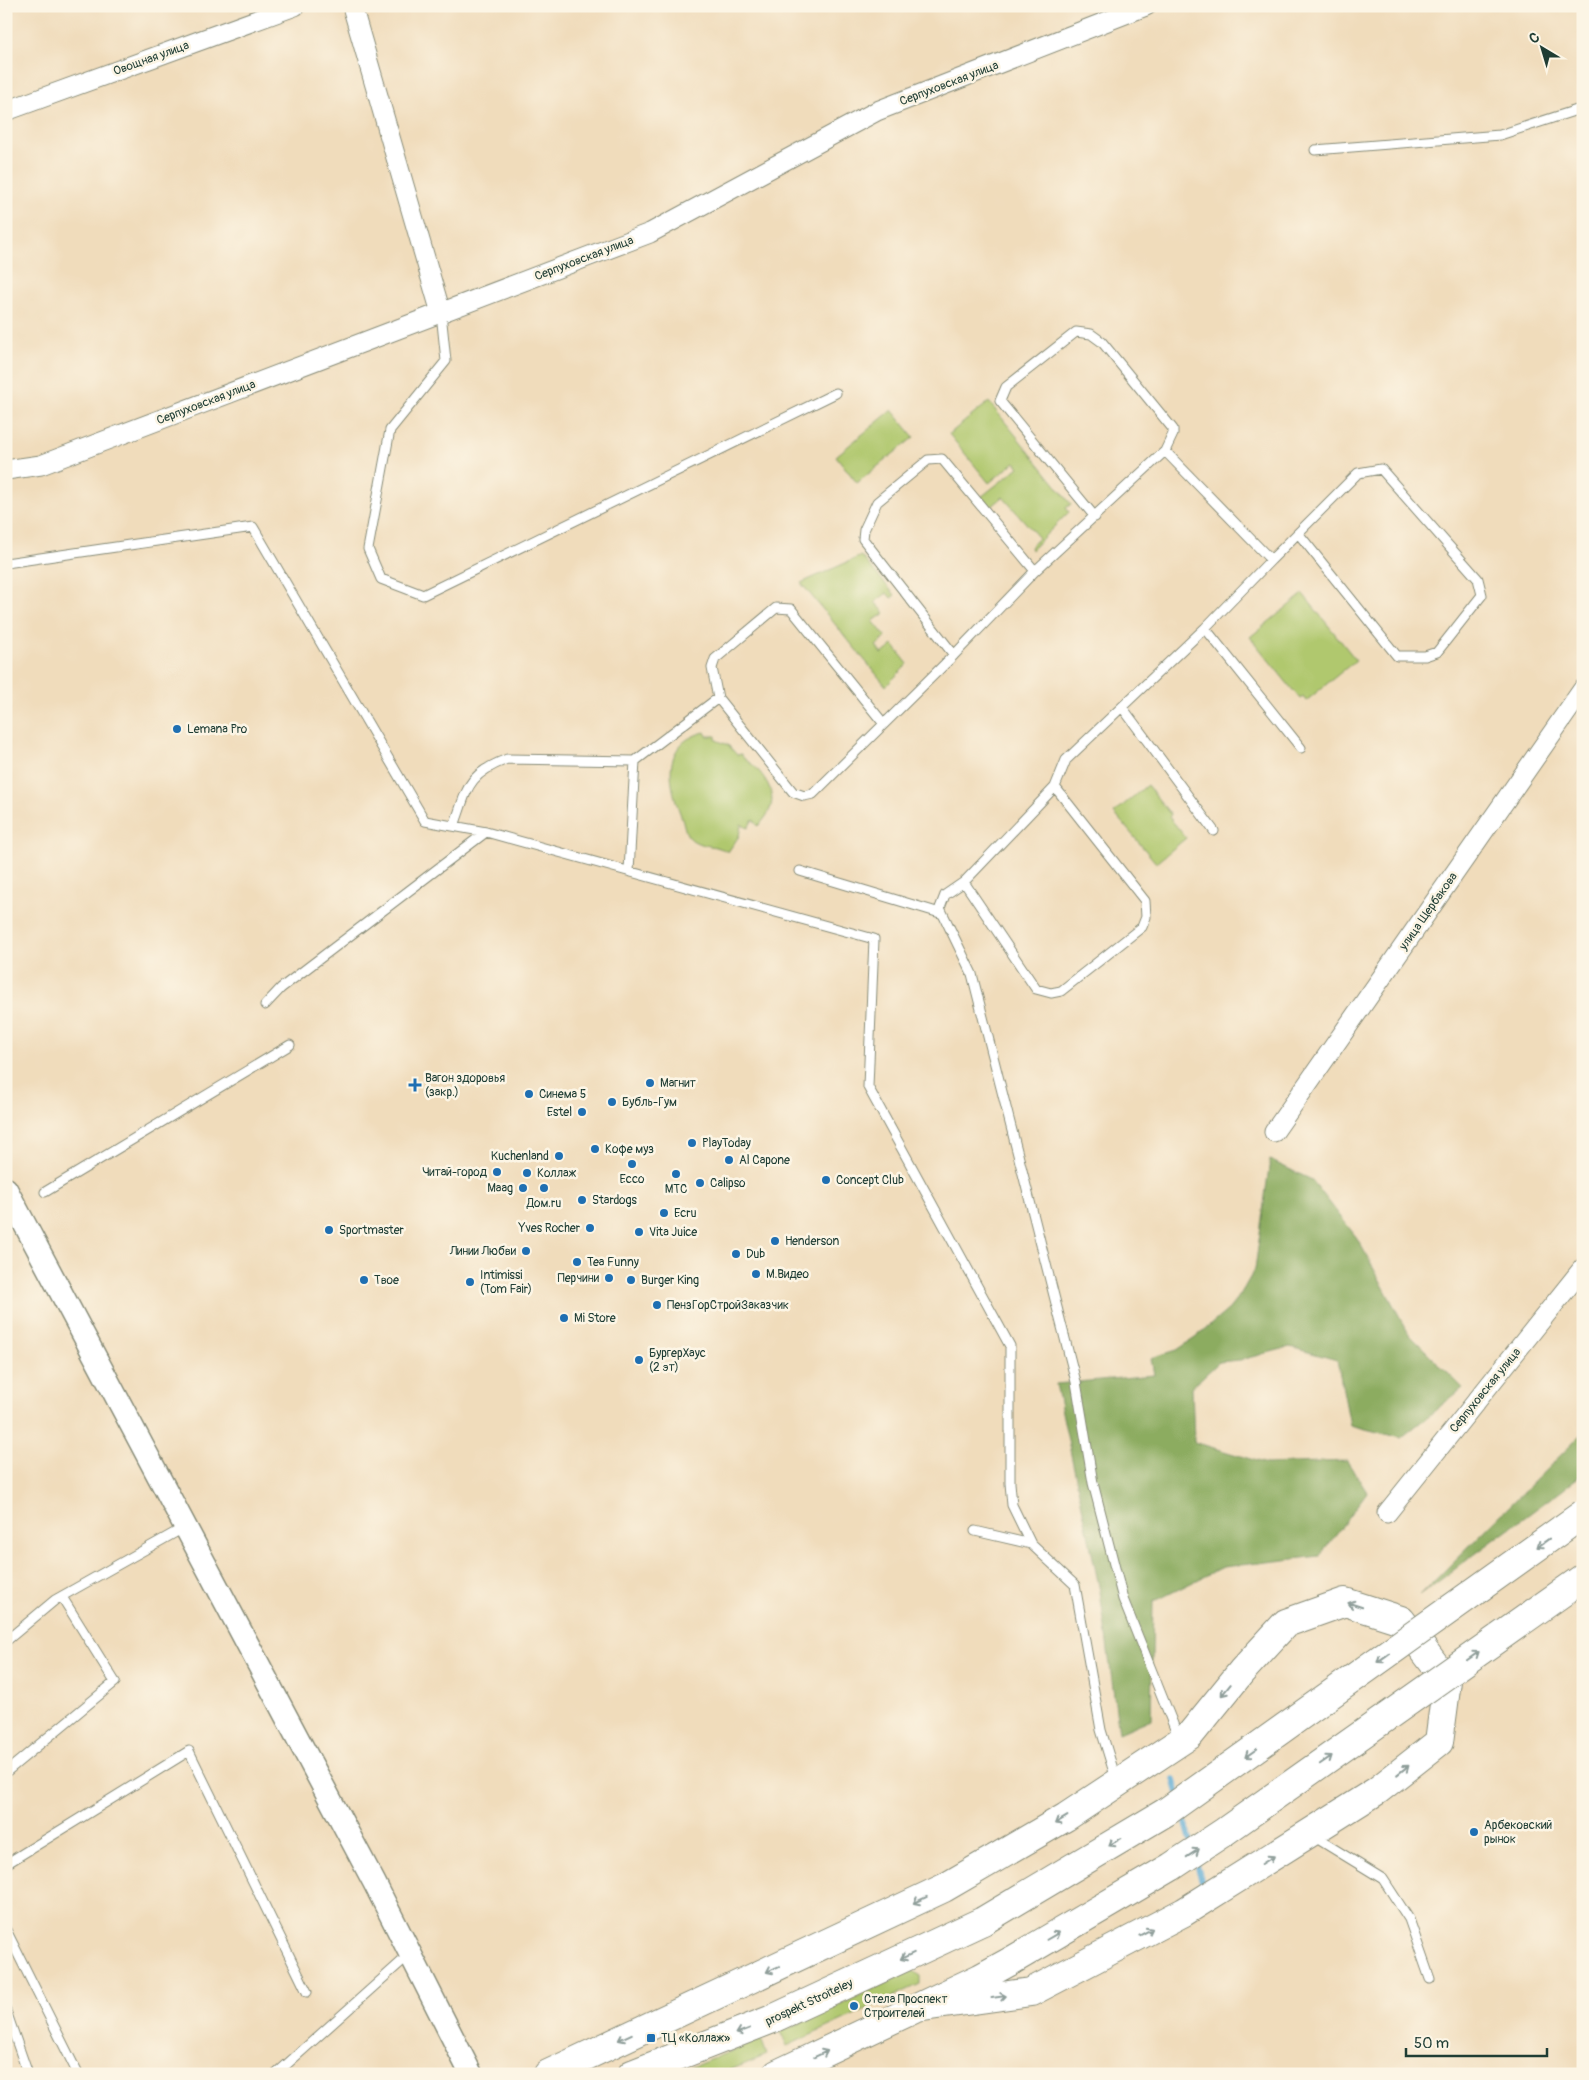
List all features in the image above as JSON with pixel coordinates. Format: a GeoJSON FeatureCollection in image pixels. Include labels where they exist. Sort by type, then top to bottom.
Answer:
{"type":"FeatureCollection","features":[{"type":"Feature","properties":{"kind":"main road","name":"prospekt Stroiteley"},"geometry":{"type":"LineString","coordinates":[[632,2074],[770,2020],[983,1921],[1174,1806],[1583,1514]]}},
{"type":"Feature","properties":{"kind":"main road"},"geometry":{"type":"LineString","coordinates":[[777,2074],[1011,1961],[1171,1867],[1224,1832],[1583,1578]]}},
{"type":"Feature","properties":{"kind":"main road"},"geometry":{"type":"LineString","coordinates":[[548,2074],[944,1888],[1066,1818],[1190,1735],[1242,1671],[1286,1623],[1345,1602],[1401,1620],[1447,1681],[1440,1742],[1378,1790],[1184,1912],[1031,1992],[916,2008]]}},
{"type":"Feature","properties":{"kind":"street","name":"Овощная улица"},"geometry":{"type":"LineString","coordinates":[[6,111],[295,6]]}},
{"type":"Feature","properties":{"kind":"street"},"geometry":{"type":"LineString","coordinates":[[352,6],[441,313]]}},
{"type":"Feature","properties":{"kind":"street","name":"Серпуховская улица"},"geometry":{"type":"LineString","coordinates":[[6,470],[41,465],[650,233],[877,111],[1146,6]]}},
{"type":"Feature","properties":{"kind":"street","name":"улица Щербакова"},"geometry":{"type":"LineString","coordinates":[[1274,1132],[1583,689]]}},
{"type":"Feature","properties":{"kind":"street"},"geometry":{"type":"LineString","coordinates":[[6,1189],[410,1954],[471,2074]]}},
{"type":"Feature","properties":{"kind":"street","name":"Серпуховская улица"},"geometry":{"type":"LineString","coordinates":[[1386,1512],[1583,1268]]}},
{"type":"Feature","properties":{"kind":"lane"},"geometry":{"type":"LineString","coordinates":[[1314,150],[1500,135],[1583,108]]}},
{"type":"Feature","properties":{"kind":"lane"},"geometry":{"type":"LineString","coordinates":[[441,313],[446,361],[390,430],[368,549],[381,579],[423,595],[836,393]]}},
{"type":"Feature","properties":{"kind":"lane"},"geometry":{"type":"LineString","coordinates":[[884,724],[791,609],[776,608],[715,659],[712,668],[718,698],[793,792],[804,796],[813,794],[954,655],[1035,570],[1095,517],[1165,451],[1173,434],[1173,428],[1102,342],[1091,334],[1076,332],[1006,386],[1000,401],[1095,517]]}},
{"type":"Feature","properties":{"kind":"lane"},"geometry":{"type":"LineString","coordinates":[[1165,451],[1271,560]]}},
{"type":"Feature","properties":{"kind":"lane"},"geometry":{"type":"LineString","coordinates":[[954,655],[863,539],[864,530],[876,502],[928,460],[942,459],[1035,570]]}},
{"type":"Feature","properties":{"kind":"lane"},"geometry":{"type":"LineString","coordinates":[[1179,1742],[1123,1599],[1093,1483],[1076,1382],[972,974],[940,913],[940,908],[945,895],[964,882],[1055,788],[1066,760],[1205,628],[1271,560],[1298,533],[1358,473],[1381,469],[1478,579],[1482,595],[1437,652],[1408,658],[1397,656],[1298,533]]}},
{"type":"Feature","properties":{"kind":"lane"},"geometry":{"type":"LineString","coordinates":[[6,563],[253,527],[425,821],[486,832],[874,939],[868,1087],[1010,1346],[1010,1483],[1012,1505],[1031,1544],[1075,1585],[1102,1730],[1117,1784]]}},
{"type":"Feature","properties":{"kind":"lane"},"geometry":{"type":"LineString","coordinates":[[1205,628],[1300,748]]}},
{"type":"Feature","properties":{"kind":"lane"},"geometry":{"type":"LineString","coordinates":[[454,826],[471,780],[488,767],[507,759],[635,762],[718,698]]}},
{"type":"Feature","properties":{"kind":"lane"},"geometry":{"type":"LineString","coordinates":[[1122,707],[1214,831]]}},
{"type":"Feature","properties":{"kind":"lane"},"geometry":{"type":"LineString","coordinates":[[629,871],[635,762]]}},
{"type":"Feature","properties":{"kind":"lane"},"geometry":{"type":"LineString","coordinates":[[964,882],[1036,989],[1041,991],[1061,991],[1142,927],[1146,917],[1145,901],[1055,788]]}},
{"type":"Feature","properties":{"kind":"lane"},"geometry":{"type":"LineString","coordinates":[[265,1005],[281,988],[486,832]]}},
{"type":"Feature","properties":{"kind":"lane"},"geometry":{"type":"LineString","coordinates":[[800,871],[940,913]]}},
{"type":"Feature","properties":{"kind":"lane"},"geometry":{"type":"LineString","coordinates":[[45,1192],[290,1045]]}},
{"type":"Feature","properties":{"kind":"lane"},"geometry":{"type":"LineString","coordinates":[[6,1641],[62,1597],[185,1527]]}},
{"type":"Feature","properties":{"kind":"lane"},"geometry":{"type":"LineString","coordinates":[[975,1531],[1031,1544]]}},
{"type":"Feature","properties":{"kind":"lane"},"geometry":{"type":"LineString","coordinates":[[6,1772],[115,1682],[62,1597]]}},
{"type":"Feature","properties":{"kind":"lane"},"geometry":{"type":"LineString","coordinates":[[6,1864],[189,1751],[307,1992]]}},
{"type":"Feature","properties":{"kind":"lane"},"geometry":{"type":"LineString","coordinates":[[1308,1834],[1383,1879],[1408,1919],[1430,1979]]}},
{"type":"Feature","properties":{"kind":"lane"},"geometry":{"type":"LineString","coordinates":[[6,1930],[78,2074]]}},
{"type":"Feature","properties":{"kind":"lane"},"geometry":{"type":"LineString","coordinates":[[276,2074],[410,1954]]}},
{"type":"Feature","properties":{"kind":"lane"},"geometry":{"type":"LineString","coordinates":[[6,2011],[28,2074]]}},
{"type":"Feature","properties":{"kind":"green space"},"geometry":{"type":"Polygon","coordinates":[[[989,402],[1071,504],[1066,508],[1069,512],[1031,550],[1030,547],[1039,538],[1003,497],[990,508],[981,497],[1019,467],[1015,462],[989,483],[949,434],[989,402]]]}},
{"type":"Feature","properties":{"kind":"green space"},"geometry":{"type":"Polygon","coordinates":[[[892,410],[914,437],[857,483],[836,456],[892,410]]]}},
{"type":"Feature","properties":{"kind":"green space"},"geometry":{"type":"Polygon","coordinates":[[[861,556],[895,595],[891,598],[887,593],[875,602],[885,613],[873,621],[886,637],[876,646],[882,654],[893,645],[908,664],[886,686],[801,583],[861,556]]]}},
{"type":"Feature","properties":{"kind":"green space"},"geometry":{"type":"Polygon","coordinates":[[[1303,594],[1356,660],[1306,701],[1303,697],[1300,699],[1250,637],[1303,594]]]}},
{"type":"Feature","properties":{"kind":"green space"},"geometry":{"type":"Polygon","coordinates":[[[705,732],[707,736],[716,736],[716,740],[728,745],[737,755],[741,754],[764,778],[771,792],[771,805],[764,819],[758,826],[753,819],[748,828],[741,824],[739,836],[728,852],[697,843],[689,837],[677,806],[671,780],[671,767],[674,756],[680,746],[690,738],[705,732]]]}},
{"type":"Feature","properties":{"kind":"green space"},"geometry":{"type":"Polygon","coordinates":[[[1147,785],[1171,815],[1169,817],[1186,838],[1156,863],[1114,813],[1147,785]]]}},
{"type":"Feature","properties":{"kind":"green space"},"geometry":{"type":"Polygon","coordinates":[[[1270,1160],[1312,1180],[1357,1238],[1409,1334],[1463,1388],[1401,1438],[1350,1425],[1337,1360],[1290,1347],[1240,1360],[1219,1362],[1192,1387],[1194,1442],[1267,1464],[1347,1461],[1367,1492],[1320,1556],[1223,1567],[1153,1602],[1151,1719],[1119,1733],[1100,1591],[1056,1384],[1154,1375],[1151,1358],[1177,1350],[1195,1338],[1229,1309],[1240,1295],[1255,1269],[1270,1160]]]}},
{"type":"Feature","properties":{"kind":"green space"},"geometry":{"type":"Polygon","coordinates":[[[1583,1433],[1583,1474],[1420,1595],[1583,1433]]]}},
{"type":"Feature","properties":{"kind":"green space"},"geometry":{"type":"Polygon","coordinates":[[[912,1971],[920,1976],[920,1984],[787,2046],[781,2032],[912,1971]]]}},
{"type":"Feature","properties":{"kind":"green space"},"geometry":{"type":"Polygon","coordinates":[[[761,2039],[767,2055],[720,2074],[675,2074],[761,2039]]]}},
{"type":"Feature","properties":{"kind":"waterway"},"geometry":{"type":"LineString","coordinates":[[1174,1779],[1178,1794]]}},
{"type":"Feature","properties":{"kind":"waterway"},"geometry":{"type":"LineString","coordinates":[[1182,1810],[1192,1845]]}},
{"type":"Feature","properties":{"kind":"waterway"},"geometry":{"type":"LineString","coordinates":[[1195,1858],[1203,1885]]}},
{"type":"Feature","properties":{"kind":"place","name":"Lemana Pro"},"geometry":{"type":"Point","coordinates":[177,729]}},
{"type":"Feature","properties":{"kind":"place","name":"Магнит"},"geometry":{"type":"Point","coordinates":[650,1083]}},
{"type":"Feature","properties":{"kind":"place","name":"Вагон здоровья (закр.)"},"geometry":{"type":"Point","coordinates":[415,1085]}},
{"type":"Feature","properties":{"kind":"place","name":"Синема 5"},"geometry":{"type":"Point","coordinates":[529,1094]}},
{"type":"Feature","properties":{"kind":"place","name":"Бубль-Гум"},"geometry":{"type":"Point","coordinates":[612,1102]}},
{"type":"Feature","properties":{"kind":"place","name":"Estel"},"geometry":{"type":"Point","coordinates":[582,1112]}},
{"type":"Feature","properties":{"kind":"place","name":"PlayToday"},"geometry":{"type":"Point","coordinates":[692,1143]}},
{"type":"Feature","properties":{"kind":"place","name":"Кофе муз"},"geometry":{"type":"Point","coordinates":[595,1149]}},
{"type":"Feature","properties":{"kind":"place","name":"Kuchenland"},"geometry":{"type":"Point","coordinates":[559,1156]}},
{"type":"Feature","properties":{"kind":"place","name":"Al Capone"},"geometry":{"type":"Point","coordinates":[729,1160]}},
{"type":"Feature","properties":{"kind":"place","name":"Ecco"},"geometry":{"type":"Point","coordinates":[632,1164]}},
{"type":"Feature","properties":{"kind":"place","name":"Читай-город"},"geometry":{"type":"Point","coordinates":[497,1172]}},
{"type":"Feature","properties":{"kind":"place","name":"Коллаж"},"geometry":{"type":"Point","coordinates":[527,1173]}},
{"type":"Feature","properties":{"kind":"place","name":"МТС"},"geometry":{"type":"Point","coordinates":[676,1174]}},
{"type":"Feature","properties":{"kind":"place","name":"Concept Club"},"geometry":{"type":"Point","coordinates":[826,1180]}},
{"type":"Feature","properties":{"kind":"place","name":"Calipso"},"geometry":{"type":"Point","coordinates":[700,1183]}},
{"type":"Feature","properties":{"kind":"place","name":"Maag"},"geometry":{"type":"Point","coordinates":[523,1188]}},
{"type":"Feature","properties":{"kind":"place","name":"Дом.ru"},"geometry":{"type":"Point","coordinates":[544,1188]}},
{"type":"Feature","properties":{"kind":"place","name":"Stardogs"},"geometry":{"type":"Point","coordinates":[582,1200]}},
{"type":"Feature","properties":{"kind":"place","name":"Ecru"},"geometry":{"type":"Point","coordinates":[664,1213]}},
{"type":"Feature","properties":{"kind":"place","name":"Yves Rocher"},"geometry":{"type":"Point","coordinates":[590,1228]}},
{"type":"Feature","properties":{"kind":"place","name":"Sportmaster"},"geometry":{"type":"Point","coordinates":[329,1230]}},
{"type":"Feature","properties":{"kind":"place","name":"Vita Juice"},"geometry":{"type":"Point","coordinates":[639,1232]}},
{"type":"Feature","properties":{"kind":"place","name":"Henderson"},"geometry":{"type":"Point","coordinates":[775,1241]}},
{"type":"Feature","properties":{"kind":"place","name":"Линии Любви"},"geometry":{"type":"Point","coordinates":[526,1251]}},
{"type":"Feature","properties":{"kind":"place","name":"Dub"},"geometry":{"type":"Point","coordinates":[736,1254]}},
{"type":"Feature","properties":{"kind":"place","name":"Tea Funny"},"geometry":{"type":"Point","coordinates":[577,1262]}},
{"type":"Feature","properties":{"kind":"place","name":"М.Видео"},"geometry":{"type":"Point","coordinates":[756,1274]}},
{"type":"Feature","properties":{"kind":"place","name":"Перчини"},"geometry":{"type":"Point","coordinates":[609,1278]}},
{"type":"Feature","properties":{"kind":"place","name":"Твое"},"geometry":{"type":"Point","coordinates":[364,1280]}},
{"type":"Feature","properties":{"kind":"place","name":"Burger King"},"geometry":{"type":"Point","coordinates":[631,1280]}},
{"type":"Feature","properties":{"kind":"place","name":"Intimissi (Tom Fair)"},"geometry":{"type":"Point","coordinates":[470,1282]}},
{"type":"Feature","properties":{"kind":"place","name":"ПензГорСтройЗаказчик"},"geometry":{"type":"Point","coordinates":[657,1305]}},
{"type":"Feature","properties":{"kind":"place","name":"Mi Store"},"geometry":{"type":"Point","coordinates":[564,1318]}},
{"type":"Feature","properties":{"kind":"place","name":"БургерХаус (2 эт)"},"geometry":{"type":"Point","coordinates":[639,1360]}},
{"type":"Feature","properties":{"kind":"place","name":"Арбековский рынок"},"geometry":{"type":"Point","coordinates":[1474,1832]}},
{"type":"Feature","properties":{"kind":"place","name":"Стела Проспект Строителей"},"geometry":{"type":"Point","coordinates":[854,2006]}},
{"type":"Feature","properties":{"kind":"place","name":"ТЦ «Коллаж»"},"geometry":{"type":"Point","coordinates":[651,2038]}}]}
